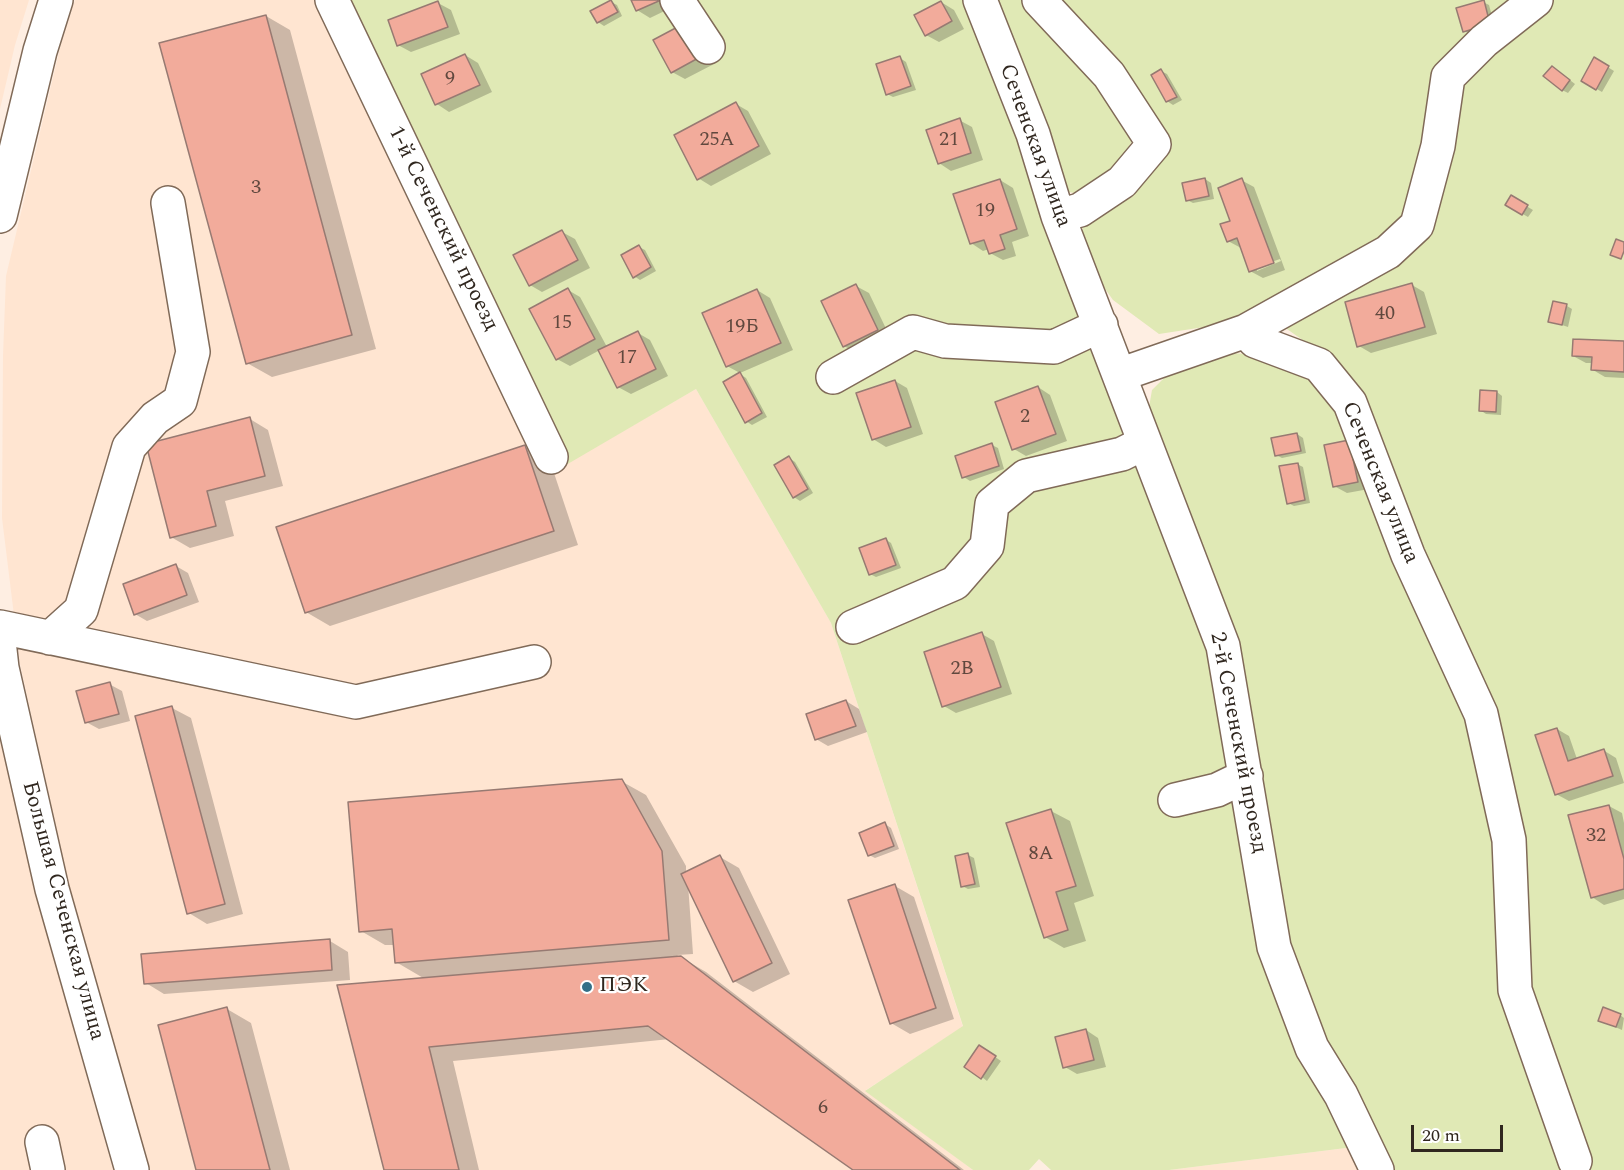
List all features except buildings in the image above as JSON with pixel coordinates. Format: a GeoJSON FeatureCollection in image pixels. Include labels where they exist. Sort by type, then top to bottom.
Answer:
{"type":"FeatureCollection","features":[{"type":"Feature","properties":{"kind":"street"},"geometry":{"type":"LineString","coordinates":[[0,216],[40,51],[56,0]]}},
{"type":"Feature","properties":{"kind":"street","name":"1-й Сеченский проезд"},"geometry":{"type":"LineString","coordinates":[[332,0],[551,458]]}},
{"type":"Feature","properties":{"kind":"street"},"geometry":{"type":"LineString","coordinates":[[677,0],[708,47]]}},
{"type":"Feature","properties":{"kind":"street","name":"Сеченская улица"},"geometry":{"type":"LineString","coordinates":[[980,0],[1033,134],[1058,216],[1119,375]]}},
{"type":"Feature","properties":{"kind":"street"},"geometry":{"type":"LineString","coordinates":[[1039,0],[1108,75],[1154,144],[1122,182],[1080,210],[1058,216]]}},
{"type":"Feature","properties":{"kind":"street"},"geometry":{"type":"LineString","coordinates":[[1119,375],[1246,331],[1388,252],[1417,225],[1438,146],[1448,77],[1484,41],[1536,0]]}},
{"type":"Feature","properties":{"kind":"street"},"geometry":{"type":"LineString","coordinates":[[50,638],[81,610],[129,447],[155,418],[180,401],[193,352],[168,203]]}},
{"type":"Feature","properties":{"kind":"street"},"geometry":{"type":"LineString","coordinates":[[833,377],[913,332],[945,340],[1054,347],[1101,325]]}},
{"type":"Feature","properties":{"kind":"street","name":"Сеченская улица"},"geometry":{"type":"LineString","coordinates":[[1246,331],[1255,341],[1318,365],[1350,404],[1408,555],[1481,714],[1509,840],[1515,990],[1575,1161]]}},
{"type":"Feature","properties":{"kind":"street","name":"2-й Сеченский проезд"},"geometry":{"type":"LineString","coordinates":[[1119,375],[1223,646],[1274,946],[1312,1048],[1341,1095],[1377,1170]]}},
{"type":"Feature","properties":{"kind":"street"},"geometry":{"type":"LineString","coordinates":[[853,627],[955,583],[987,546],[992,504],[1026,477],[1122,454],[1144,443]]}},
{"type":"Feature","properties":{"kind":"street"},"geometry":{"type":"LineString","coordinates":[[0,627],[356,702],[534,662]]}},
{"type":"Feature","properties":{"kind":"street","name":"Большая Сеченская улица"},"geometry":{"type":"LineString","coordinates":[[0,650],[2,668],[52,889],[132,1170]]}},
{"type":"Feature","properties":{"kind":"street"},"geometry":{"type":"LineString","coordinates":[[1175,801],[1217,790],[1246,776]]}},
{"type":"Feature","properties":{"kind":"shaded area"},"geometry":{"type":"Polygon","coordinates":[[[0,0],[29,0],[15,45],[0,109],[0,0]]]}},
{"type":"Feature","properties":{"kind":"shaded area"},"geometry":{"type":"Polygon","coordinates":[[[75,0],[324,0],[550,473],[696,389],[831,623],[963,1027],[866,1090],[973,1170],[150,1170],[69,885],[20,664],[2,518],[6,276],[60,48],[75,0]]]}},
{"type":"Feature","properties":{"kind":"shaded area"},"geometry":{"type":"Polygon","coordinates":[[[0,730],[35,891],[113,1170],[0,1170],[0,730]]]}},
{"type":"Feature","properties":{"kind":"shaded area"},"geometry":{"type":"Polygon","coordinates":[[[1354,1147],[1365,1170],[1169,1170],[1354,1147]]]}},
{"type":"Feature","properties":{"kind":"green space"},"geometry":{"type":"Polygon","coordinates":[[[348,0],[969,0],[1022,139],[1104,383],[1211,648],[1259,950],[1279,1010],[1300,1055],[1354,1147],[1169,1170],[1051,1170],[1039,1159],[1029,1170],[973,1170],[865,1091],[963,1026],[831,623],[696,389],[566,465],[348,0]]]}},
{"type":"Feature","properties":{"kind":"green space"},"geometry":{"type":"Polygon","coordinates":[[[994,0],[1024,0],[1126,120],[1132,141],[1117,167],[1074,193],[1064,191],[994,0]]]}},
{"type":"Feature","properties":{"kind":"green space"},"geometry":{"type":"Polygon","coordinates":[[[1049,0],[1624,0],[1624,1170],[1590,1170],[1580,1140],[1574,1170],[1388,1170],[1323,1046],[1287,944],[1148,413],[1152,390],[1167,375],[1229,353],[1268,355],[1310,370],[1345,407],[1470,719],[1530,988],[1519,842],[1327,357],[1274,320],[1224,324],[1159,334],[1113,300],[1086,262],[1082,224],[1132,197],[1172,147],[1113,69],[1049,0]]]}},
{"type":"Feature","properties":{"kind":"place","name":"ПЭК"},"geometry":{"type":"Point","coordinates":[587,987]}}]}
